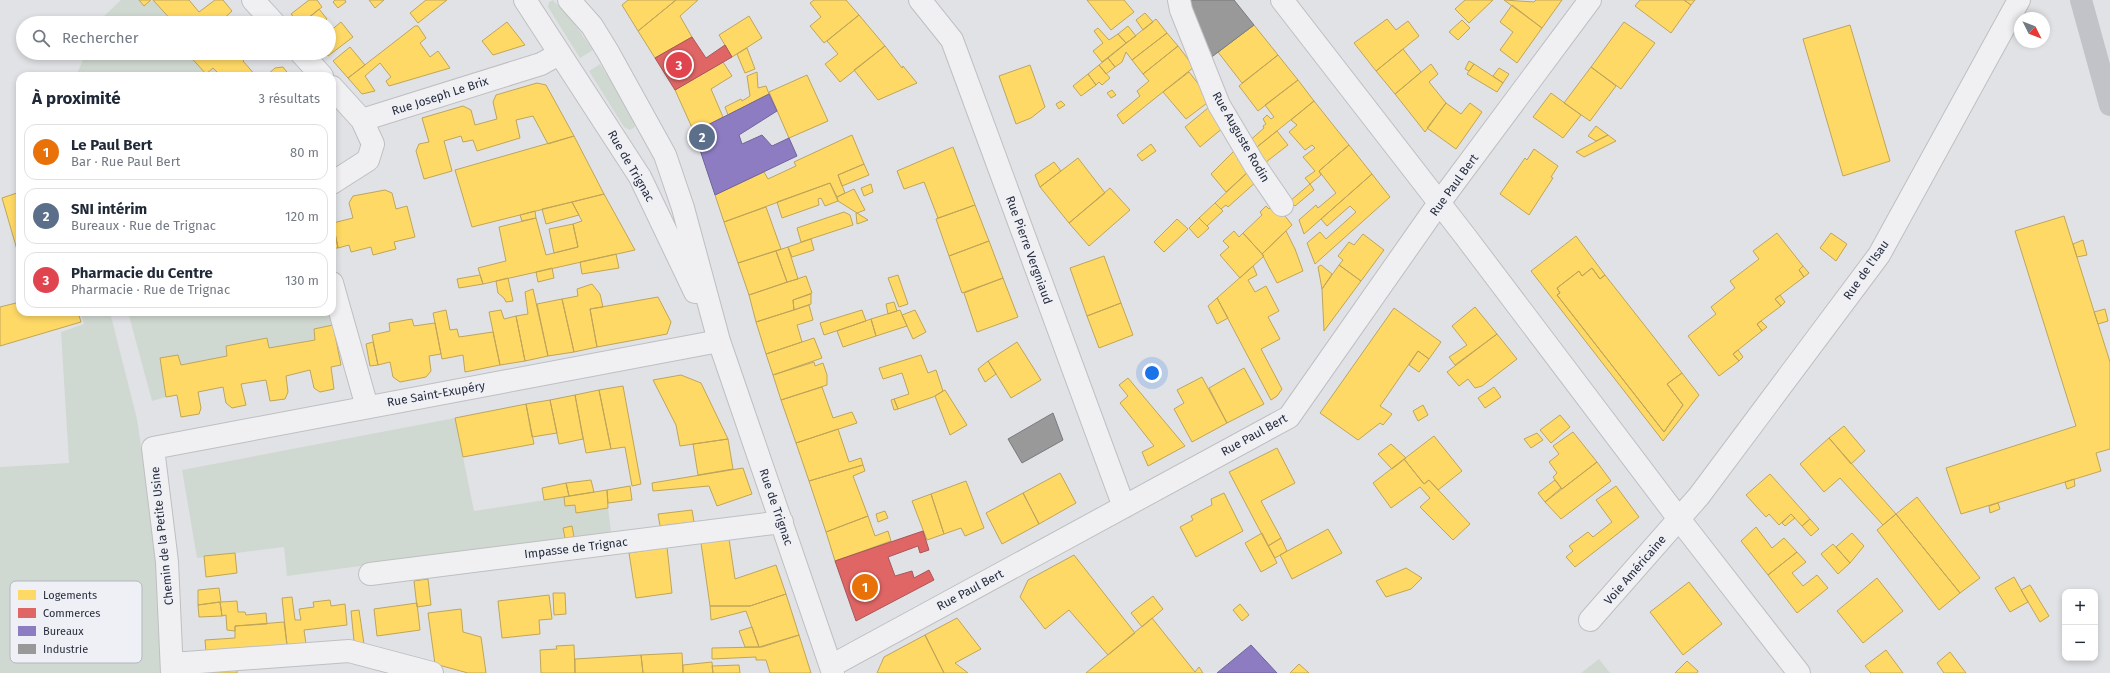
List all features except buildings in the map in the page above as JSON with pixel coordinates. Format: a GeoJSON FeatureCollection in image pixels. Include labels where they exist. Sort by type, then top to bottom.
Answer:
{"type":"FeatureCollection","features":[{"type":"Feature","properties":{"kind":"main road"},"geometry":{"type":"LineString","coordinates":[[2081,0],[2110,105]]}},
{"type":"Feature","properties":{"kind":"street"},"geometry":{"type":"LineString","coordinates":[[253,0],[268,16]]}},
{"type":"Feature","properties":{"kind":"street","name":"Rue de Trignac"},"geometry":{"type":"LineString","coordinates":[[525,0],[640,177],[719,341]]}},
{"type":"Feature","properties":{"kind":"street","name":"Rue de Trignac"},"geometry":{"type":"LineString","coordinates":[[569,0],[592,26],[665,155],[683,208],[719,341],[832,669]]}},
{"type":"Feature","properties":{"kind":"street","name":"Rue Pierre Vergniaud"},"geometry":{"type":"LineString","coordinates":[[920,0],[952,40],[1124,507]]}},
{"type":"Feature","properties":{"kind":"street","name":"Rue Auguste Rodin"},"geometry":{"type":"LineString","coordinates":[[1179,0],[1181,10],[1219,104],[1254,164],[1282,205]]}},
{"type":"Feature","properties":{"kind":"street"},"geometry":{"type":"LineString","coordinates":[[1282,0],[1439,203],[1679,519],[1799,673]]}},
{"type":"Feature","properties":{"kind":"street","name":"Rue Paul Bert"},"geometry":{"type":"LineString","coordinates":[[832,669],[1289,417],[1439,203],[1590,0]]}},
{"type":"Feature","properties":{"kind":"street","name":"Rue de l'Isau"},"geometry":{"type":"LineString","coordinates":[[1679,519],[1699,496],[1878,255],[2019,0]]}},
{"type":"Feature","properties":{"kind":"street","name":"Rue Joseph Le Brix"},"geometry":{"type":"LineString","coordinates":[[362,120],[541,64],[560,54]]}},
{"type":"Feature","properties":{"kind":"street"},"geometry":{"type":"LineString","coordinates":[[307,60],[318,72]]}},
{"type":"Feature","properties":{"kind":"street"},"geometry":{"type":"LineString","coordinates":[[336,91],[362,120],[373,144],[368,160],[336,180]]}},
{"type":"Feature","properties":{"kind":"street"},"geometry":{"type":"LineString","coordinates":[[336,297],[367,407]]}},
{"type":"Feature","properties":{"kind":"street","name":"Rue Saint-Exupéry"},"geometry":{"type":"LineString","coordinates":[[153,448],[719,341]]}},
{"type":"Feature","properties":{"kind":"street","name":"Chemin de la Petite Usine"},"geometry":{"type":"LineString","coordinates":[[153,448],[167,562],[172,668]]}},
{"type":"Feature","properties":{"kind":"street","name":"Voie Américaine"},"geometry":{"type":"LineString","coordinates":[[1590,620],[1679,519]]}},
{"type":"Feature","properties":{"kind":"street","name":"Impasse de Trignac"},"geometry":{"type":"LineString","coordinates":[[370,574],[782,522]]}},
{"type":"Feature","properties":{"kind":"street"},"geometry":{"type":"LineString","coordinates":[[172,668],[349,651],[432,673]]}},
{"type":"Feature","properties":{"kind":"shaded area"},"geometry":{"type":"Polygon","coordinates":[[[121,0],[139,0],[144,6],[153,0],[168,16],[104,16],[121,0]]]}},
{"type":"Feature","properties":{"kind":"shaded area"},"geometry":{"type":"Polygon","coordinates":[[[553,0],[568,15],[593,50],[580,58],[548,7],[549,2],[553,0]]]}},
{"type":"Feature","properties":{"kind":"shaded area"},"geometry":{"type":"Polygon","coordinates":[[[83,60],[193,60],[204,72],[78,72],[83,60]]]}},
{"type":"Feature","properties":{"kind":"shaded area"},"geometry":{"type":"Polygon","coordinates":[[[600,64],[633,117],[635,127],[630,130],[624,127],[589,71],[600,64]]]}},
{"type":"Feature","properties":{"kind":"shaded area"},"geometry":{"type":"Polygon","coordinates":[[[213,68],[217,72],[208,72],[213,68]]]}},
{"type":"Feature","properties":{"kind":"shaded area"},"geometry":{"type":"Polygon","coordinates":[[[81,316],[111,316],[137,419],[154,534],[161,631],[161,673],[0,673],[0,467],[69,463],[61,332],[84,324],[81,316]]]}},
{"type":"Feature","properties":{"kind":"shaded area"},"geometry":{"type":"Polygon","coordinates":[[[129,316],[330,316],[333,325],[314,329],[315,340],[269,348],[267,338],[226,346],[227,356],[181,365],[178,355],[160,358],[166,397],[152,401],[129,316]]]}},
{"type":"Feature","properties":{"kind":"shaded area"},"geometry":{"type":"Polygon","coordinates":[[[455,418],[474,511],[564,497],[575,505],[576,513],[608,508],[611,532],[574,537],[572,526],[563,528],[565,538],[287,576],[284,547],[197,558],[182,470],[455,418]]]}},
{"type":"Feature","properties":{"kind":"shaded area"},"geometry":{"type":"Polygon","coordinates":[[[1599,659],[1610,673],[1581,673],[1599,659]]]}},
{"type":"Feature","properties":{"kind":"place","name":"Pharmacie du Centre"},"geometry":{"type":"Point","coordinates":[679,65]}},
{"type":"Feature","properties":{"kind":"place","name":"SNI intérim"},"geometry":{"type":"Point","coordinates":[702,137]}},
{"type":"Feature","properties":{"kind":"place","name":"Le Paul Bert"},"geometry":{"type":"Point","coordinates":[865,587]}}]}
